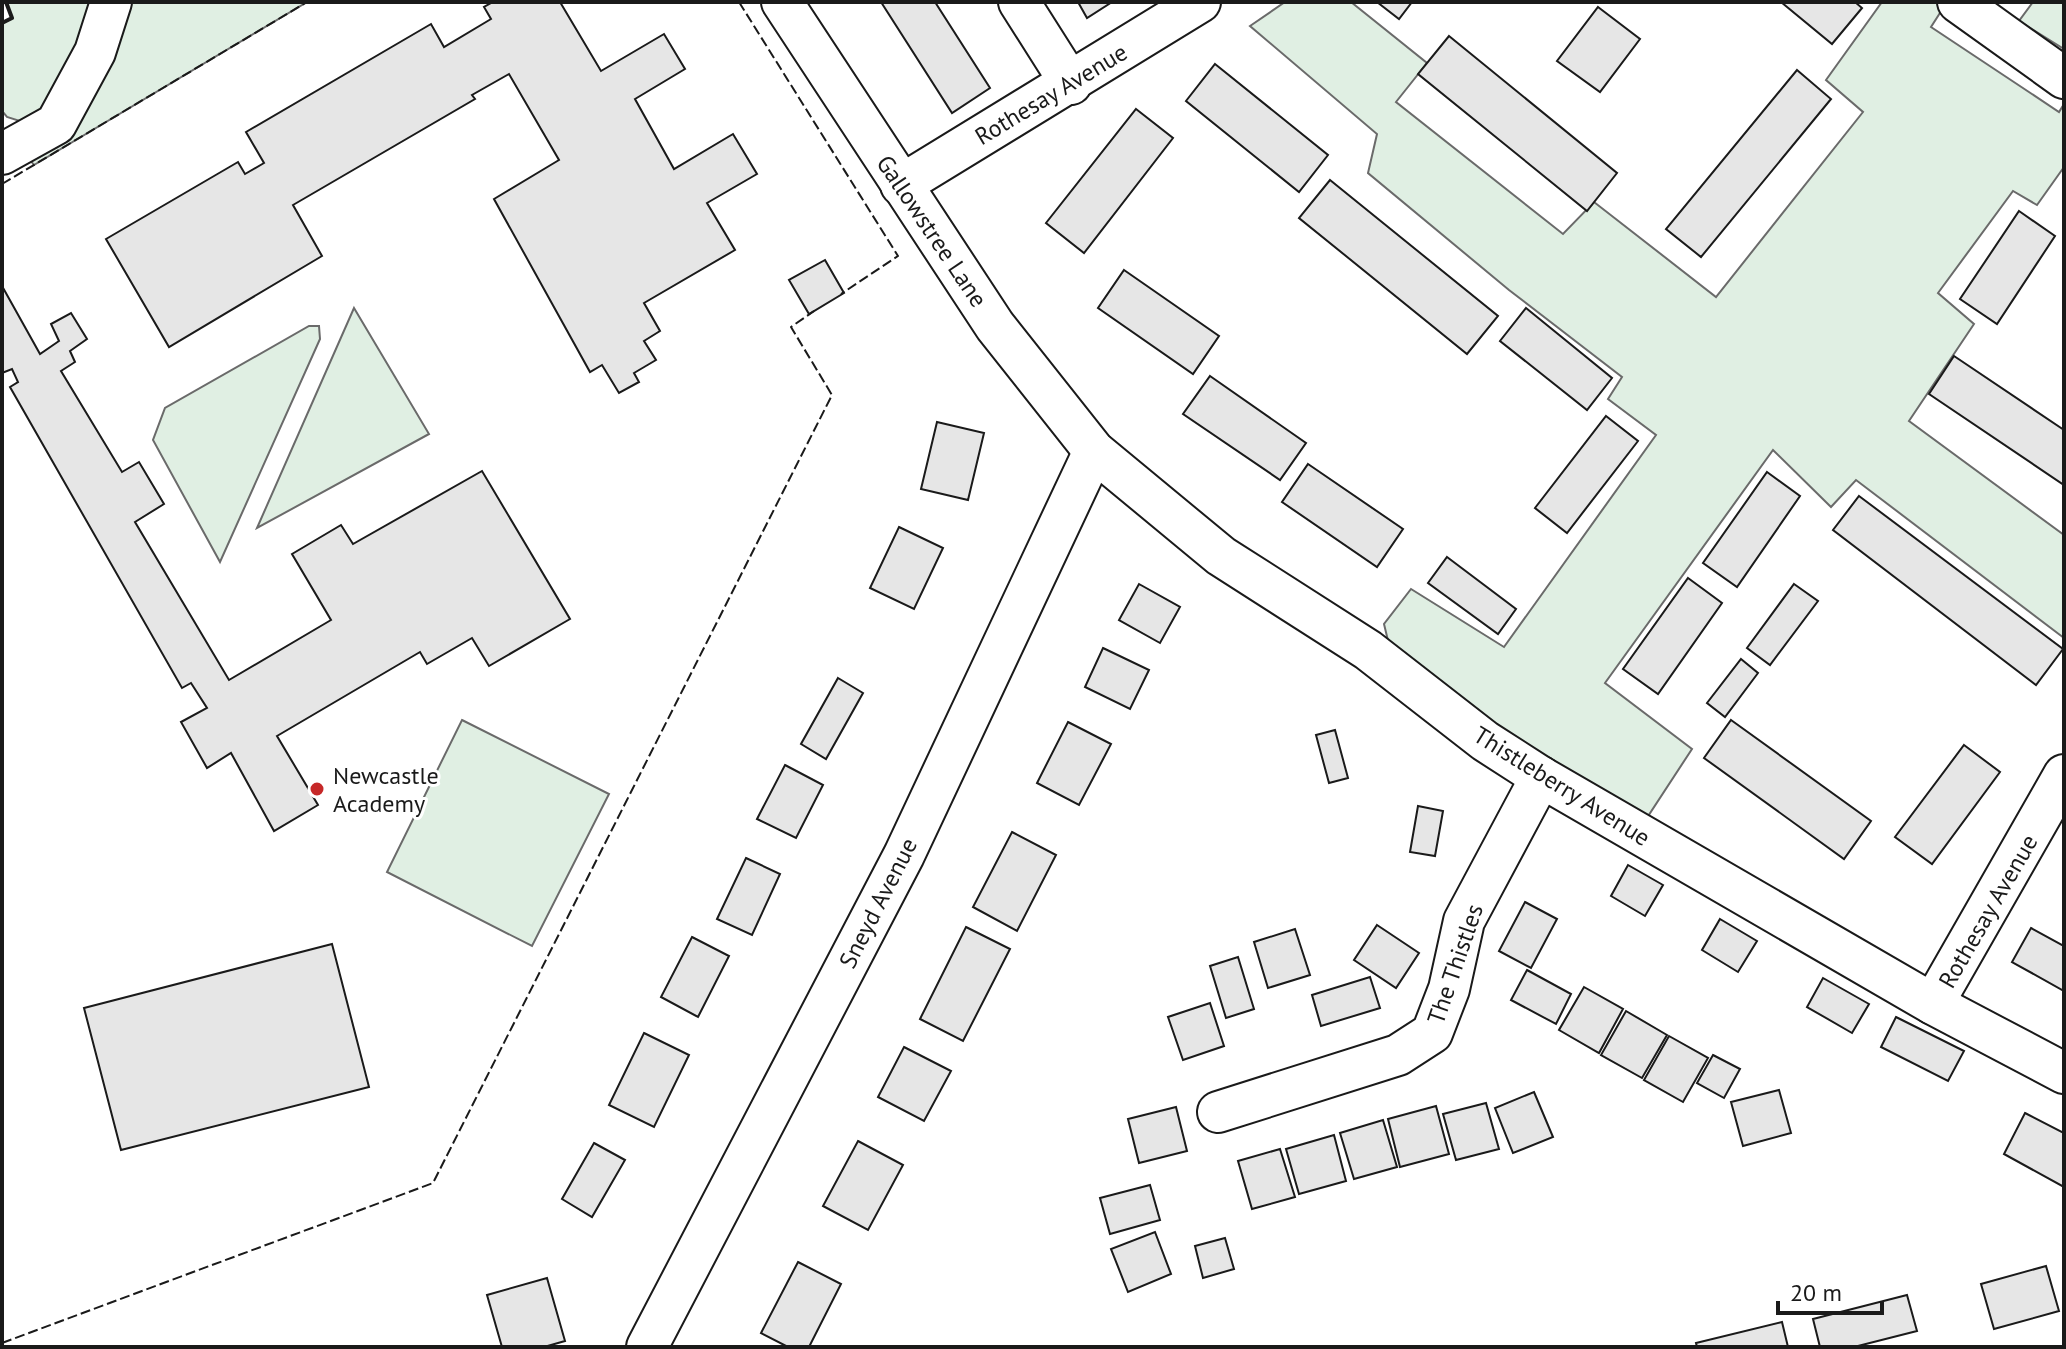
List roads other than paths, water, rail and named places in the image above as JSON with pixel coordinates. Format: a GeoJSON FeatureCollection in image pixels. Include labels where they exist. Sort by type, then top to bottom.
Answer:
{"type":"FeatureCollection","features":[{"type":"Feature","properties":{"kind":"street"},"geometry":{"type":"LineString","coordinates":[[2,154],[56,124],[95,52],[111,2]]}},
{"type":"Feature","properties":{"kind":"street","name":"Gallowstree Lane"},"geometry":{"type":"LineString","coordinates":[[782,2],[995,326],[1094,451]]}},
{"type":"Feature","properties":{"kind":"street"},"geometry":{"type":"LineString","coordinates":[[1019,2],[1071,84]]}},
{"type":"Feature","properties":{"kind":"street","name":"Rothesay Avenue"},"geometry":{"type":"LineString","coordinates":[[901,185],[1071,84],[1200,2]]}},
{"type":"Feature","properties":{"kind":"street"},"geometry":{"type":"LineString","coordinates":[[1958,2],[2064,78]]}},
{"type":"Feature","properties":{"kind":"street","name":"Thistleberry Avenue"},"geometry":{"type":"LineString","coordinates":[[1094,451],[1221,556],[1368,650],[1485,741],[1541,777],[1933,1004],[2064,1073]]}},
{"type":"Feature","properties":{"kind":"street","name":"Sneyd Avenue"},"geometry":{"type":"LineString","coordinates":[[647,1347],[904,855],[1094,451]]}},
{"type":"Feature","properties":{"kind":"street","name":"Rothesay Avenue"},"geometry":{"type":"LineString","coordinates":[[1933,1004],[2064,775]]}},
{"type":"Feature","properties":{"kind":"street","name":"The Thistles"},"geometry":{"type":"LineString","coordinates":[[1218,1112],[1398,1055],[1432,1033],[1449,989],[1464,921],[1541,777]]}},
{"type":"Feature","properties":{"kind":"place","name":"Newcastle Academy"},"geometry":{"type":"Point","coordinates":[317,789]}}]}
